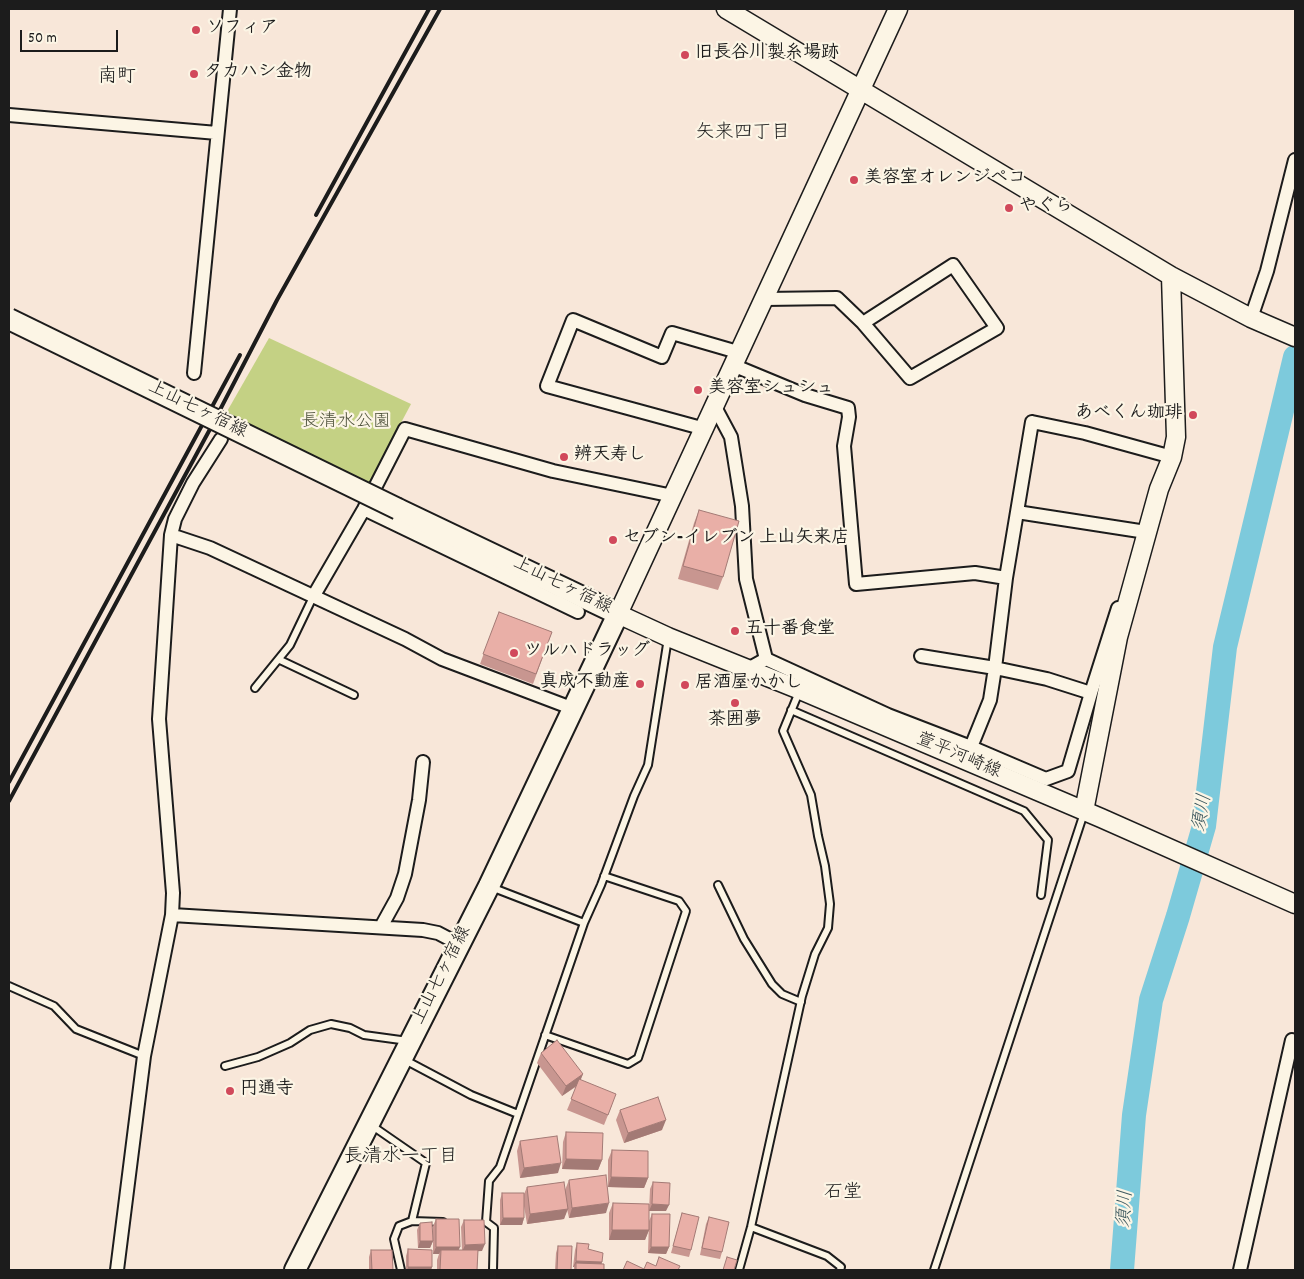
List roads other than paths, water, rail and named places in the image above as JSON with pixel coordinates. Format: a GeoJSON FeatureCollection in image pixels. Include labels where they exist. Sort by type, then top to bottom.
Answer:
{"type":"FeatureCollection","features":[{"type":"Feature","properties":{"kind":"main road","name":"上山七ヶ宿線"},"geometry":{"type":"LineString","coordinates":[[9,319],[618,614],[490,886],[295,1270]]}},
{"type":"Feature","properties":{"kind":"street"},"geometry":{"type":"LineString","coordinates":[[194,373],[230,9]]}},
{"type":"Feature","properties":{"kind":"street"},"geometry":{"type":"LineString","coordinates":[[726,9],[861,92],[1171,276],[1251,318],[1295,337]]}},
{"type":"Feature","properties":{"kind":"street"},"geometry":{"type":"LineString","coordinates":[[618,614],[716,407],[898,9]]}},
{"type":"Feature","properties":{"kind":"street"},"geometry":{"type":"LineString","coordinates":[[9,115],[217,133]]}},
{"type":"Feature","properties":{"kind":"street"},"geometry":{"type":"LineString","coordinates":[[1251,318],[1267,271],[1295,160]]}},
{"type":"Feature","properties":{"kind":"street"},"geometry":{"type":"LineString","coordinates":[[765,299],[837,298],[863,323],[910,378],[997,328],[954,265],[863,323]]}},
{"type":"Feature","properties":{"kind":"street"},"geometry":{"type":"LineString","coordinates":[[1084,811],[1118,637],[1146,532],[1159,489],[1172,457],[1176,437],[1171,276]]}},
{"type":"Feature","properties":{"kind":"street"},"geometry":{"type":"LineString","coordinates":[[705,430],[547,386],[573,320],[662,357],[672,333],[738,359],[805,395],[848,408],[849,417],[844,446],[856,584],[975,573],[1006,578]]}},
{"type":"Feature","properties":{"kind":"street"},"geometry":{"type":"LineString","coordinates":[[716,407],[731,437],[742,506],[746,579],[766,659]]}},
{"type":"Feature","properties":{"kind":"street"},"geometry":{"type":"LineString","coordinates":[[971,748],[990,700],[1006,578],[1032,422],[1085,433],[1172,457]]}},
{"type":"Feature","properties":{"kind":"street"},"geometry":{"type":"LineString","coordinates":[[313,597],[364,509],[405,429],[552,471],[673,496]]}},
{"type":"Feature","properties":{"kind":"street"},"geometry":{"type":"LineString","coordinates":[[117,1270],[144,1056],[172,915],[173,894],[159,719],[171,535],[175,519],[221,439]]}},
{"type":"Feature","properties":{"kind":"street"},"geometry":{"type":"LineString","coordinates":[[364,509],[578,612]]}},
{"type":"Feature","properties":{"kind":"street"},"geometry":{"type":"LineString","coordinates":[[1018,512],[1146,532]]}},
{"type":"Feature","properties":{"kind":"street"},"geometry":{"type":"LineString","coordinates":[[171,535],[210,548],[405,639],[442,659],[574,709]]}},
{"type":"Feature","properties":{"kind":"street"},"geometry":{"type":"LineString","coordinates":[[766,659],[888,715],[1046,778],[1068,771],[1117,610],[1131,586]]}},
{"type":"Feature","properties":{"kind":"street","name":"萱平河崎線"},"geometry":{"type":"LineString","coordinates":[[618,614],[668,637],[800,690],[1101,818],[1295,904]]}},
{"type":"Feature","properties":{"kind":"street"},"geometry":{"type":"LineString","coordinates":[[921,656],[1047,679],[1091,693]]}},
{"type":"Feature","properties":{"kind":"street"},"geometry":{"type":"LineString","coordinates":[[748,669],[766,659]]}},
{"type":"Feature","properties":{"kind":"street"},"geometry":{"type":"LineString","coordinates":[[382,927],[398,898],[405,874],[416,816],[422,762]]}},
{"type":"Feature","properties":{"kind":"street"},"geometry":{"type":"LineString","coordinates":[[172,915],[382,927],[438,933],[459,944]]}},
{"type":"Feature","properties":{"kind":"street"},"geometry":{"type":"LineString","coordinates":[[1240,1270],[1292,1040],[1295,1042]]}},
{"type":"Feature","properties":{"kind":"lane"},"geometry":{"type":"LineString","coordinates":[[254,688],[280,660],[290,645],[313,597]]}},
{"type":"Feature","properties":{"kind":"lane"},"geometry":{"type":"LineString","coordinates":[[486,1222],[489,1182],[500,1167],[584,923],[648,765],[668,637]]}},
{"type":"Feature","properties":{"kind":"lane"},"geometry":{"type":"LineString","coordinates":[[280,660],[354,695]]}},
{"type":"Feature","properties":{"kind":"lane"},"geometry":{"type":"LineString","coordinates":[[739,1270],[751,1228],[801,1002],[815,954],[828,928],[830,904],[825,866],[811,795],[783,731],[800,690]]}},
{"type":"Feature","properties":{"kind":"lane"},"geometry":{"type":"LineString","coordinates":[[791,710],[1024,810],[1048,840],[1041,895]]}},
{"type":"Feature","properties":{"kind":"lane"},"geometry":{"type":"LineString","coordinates":[[934,1270],[1084,811]]}},
{"type":"Feature","properties":{"kind":"lane"},"geometry":{"type":"LineString","coordinates":[[545,1035],[628,1064],[638,1058],[686,911],[680,901],[604,876]]}},
{"type":"Feature","properties":{"kind":"lane"},"geometry":{"type":"LineString","coordinates":[[718,885],[744,939],[772,984],[782,994],[801,1002]]}},
{"type":"Feature","properties":{"kind":"lane"},"geometry":{"type":"LineString","coordinates":[[490,886],[584,923]]}},
{"type":"Feature","properties":{"kind":"lane"},"geometry":{"type":"LineString","coordinates":[[9,986],[54,1006],[76,1029],[144,1056]]}},
{"type":"Feature","properties":{"kind":"lane"},"geometry":{"type":"LineString","coordinates":[[225,1066],[258,1057],[310,1030],[332,1024],[350,1028],[406,1050],[470,1095],[518,1114]]}},
{"type":"Feature","properties":{"kind":"lane"},"geometry":{"type":"LineString","coordinates":[[369,1124],[426,1163],[412,1221]]}},
{"type":"Feature","properties":{"kind":"lane"},"geometry":{"type":"LineString","coordinates":[[401,1270],[394,1239],[399,1226],[412,1221],[449,1222]]}},
{"type":"Feature","properties":{"kind":"lane"},"geometry":{"type":"LineString","coordinates":[[477,1222],[486,1222],[494,1228],[493,1270]]}},
{"type":"Feature","properties":{"kind":"lane"},"geometry":{"type":"LineString","coordinates":[[751,1228],[826,1256],[841,1266],[840,1270]]}},
{"type":"Feature","properties":{"kind":"waterway","name":"須川"},"geometry":{"type":"LineString","coordinates":[[1122,1270],[1134,1115],[1151,1000],[1204,826],[1225,647],[1295,357]]}},
{"type":"Feature","properties":{"kind":"railway"},"geometry":{"type":"LineString","coordinates":[[316,215],[429,9]]}},
{"type":"Feature","properties":{"kind":"railway"},"geometry":{"type":"LineString","coordinates":[[9,801],[209,431],[277,300],[440,9]]}},
{"type":"Feature","properties":{"kind":"railway"},"geometry":{"type":"LineString","coordinates":[[9,782],[240,355]]}},
{"type":"Feature","properties":{"kind":"place","name":"ソフィア"},"geometry":{"type":"Point","coordinates":[196,30]}},
{"type":"Feature","properties":{"kind":"place","name":"旧長谷川製糸場跡"},"geometry":{"type":"Point","coordinates":[685,55]}},
{"type":"Feature","properties":{"kind":"place","name":"タカハシ金物"},"geometry":{"type":"Point","coordinates":[194,74]}},
{"type":"Feature","properties":{"kind":"place","name":"美容室オレンジペコ"},"geometry":{"type":"Point","coordinates":[854,180]}},
{"type":"Feature","properties":{"kind":"place","name":"やぐら"},"geometry":{"type":"Point","coordinates":[1009,208]}},
{"type":"Feature","properties":{"kind":"place","name":"美容室シュシュ"},"geometry":{"type":"Point","coordinates":[698,390]}},
{"type":"Feature","properties":{"kind":"place","name":"あべくん珈琲"},"geometry":{"type":"Point","coordinates":[1193,415]}},
{"type":"Feature","properties":{"kind":"place","name":"辨天寿し"},"geometry":{"type":"Point","coordinates":[564,457]}},
{"type":"Feature","properties":{"kind":"place","name":"セブン-イレブン 上山矢来店"},"geometry":{"type":"Point","coordinates":[613,540]}},
{"type":"Feature","properties":{"kind":"place","name":"五十番食堂"},"geometry":{"type":"Point","coordinates":[735,631]}},
{"type":"Feature","properties":{"kind":"place","name":"ツルハドラッグ"},"geometry":{"type":"Point","coordinates":[514,653]}},
{"type":"Feature","properties":{"kind":"place","name":"真成不動産"},"geometry":{"type":"Point","coordinates":[640,684]}},
{"type":"Feature","properties":{"kind":"place","name":"居酒屋かかし"},"geometry":{"type":"Point","coordinates":[685,685]}},
{"type":"Feature","properties":{"kind":"place","name":"茶囲夢"},"geometry":{"type":"Point","coordinates":[735,703]}},
{"type":"Feature","properties":{"kind":"place","name":"円通寺"},"geometry":{"type":"Point","coordinates":[230,1091]}},
{"type":"Feature","properties":{"kind":"district","name":"南町"},"geometry":{"type":"Point","coordinates":[117,78]}},
{"type":"Feature","properties":{"kind":"district","name":"矢来四丁目"},"geometry":{"type":"Point","coordinates":[743,134]}},
{"type":"Feature","properties":{"kind":"district","name":"長清水一丁目"},"geometry":{"type":"Point","coordinates":[401,1158]}},
{"type":"Feature","properties":{"kind":"district","name":"石堂"},"geometry":{"type":"Point","coordinates":[843,1194]}},
{"type":"Feature","properties":{"kind":"park label","name":"長清水公園"},"geometry":{"type":"Point","coordinates":[346,424]}}]}
